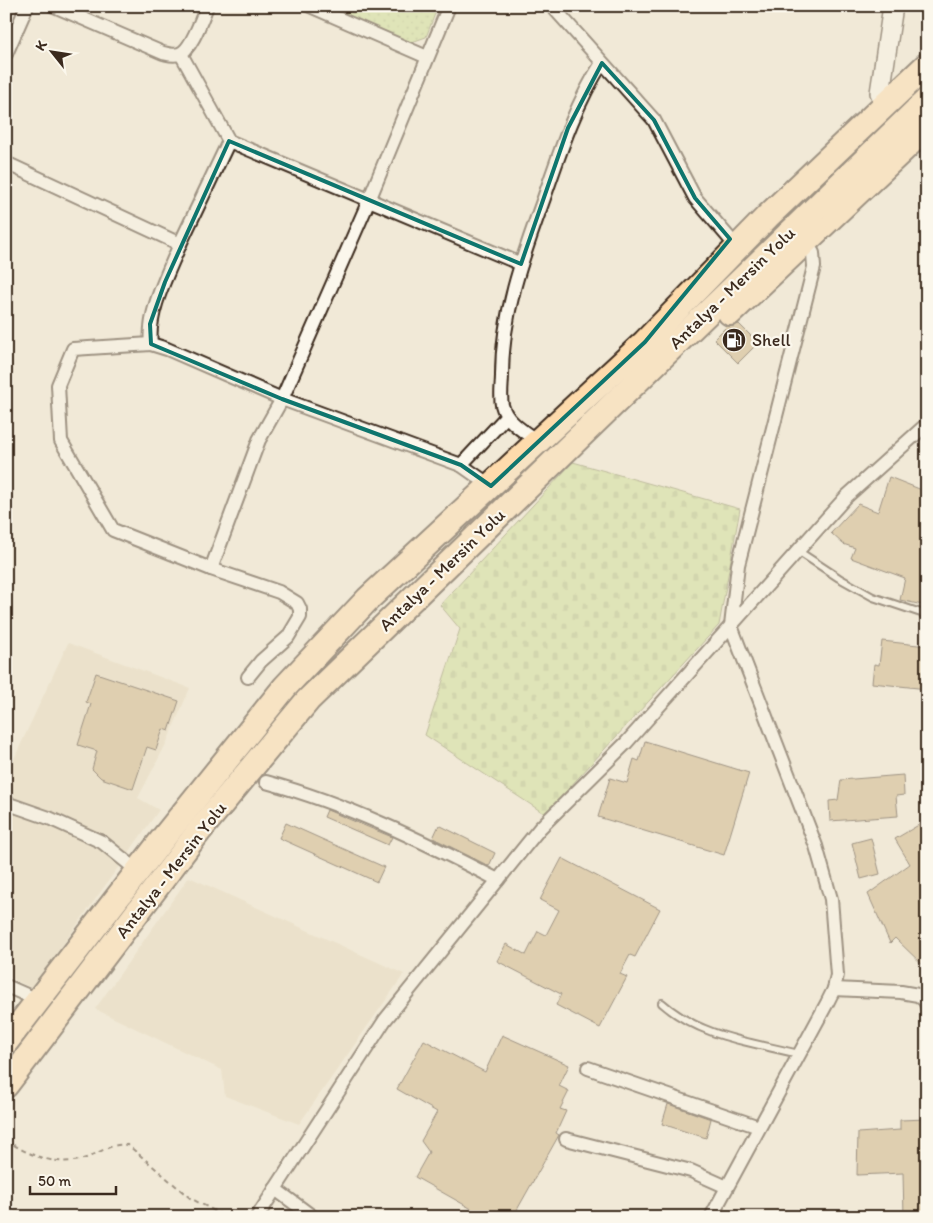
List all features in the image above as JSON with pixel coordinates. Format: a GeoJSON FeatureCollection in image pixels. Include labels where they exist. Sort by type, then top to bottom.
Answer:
{"type":"FeatureCollection","features":[{"type":"Feature","properties":{"kind":"highway"},"geometry":{"type":"LineString","coordinates":[[645,342],[722,247],[927,48]]}},
{"type":"Feature","properties":{"kind":"highway","name":"Antalya - Mersin Yolu"},"geometry":{"type":"LineString","coordinates":[[10,1032],[38,1000],[138,870],[285,687],[368,599],[645,342],[768,216],[927,65]]}},
{"type":"Feature","properties":{"kind":"highway","name":"Antalya - Mersin Yolu"},"geometry":{"type":"LineString","coordinates":[[6,1085],[199,831],[308,700],[648,369],[797,238],[927,100]]}},
{"type":"Feature","properties":{"kind":"highway"},"geometry":{"type":"LineString","coordinates":[[797,238],[927,127]]}},
{"type":"Feature","properties":{"kind":"street"},"geometry":{"type":"LineString","coordinates":[[6,54],[27,6]]}},
{"type":"Feature","properties":{"kind":"street"},"geometry":{"type":"LineString","coordinates":[[54,6],[163,53],[173,55],[181,54],[188,48],[207,6]]}},
{"type":"Feature","properties":{"kind":"street"},"geometry":{"type":"LineString","coordinates":[[310,6],[427,57]]}},
{"type":"Feature","properties":{"kind":"street"},"geometry":{"type":"LineString","coordinates":[[211,569],[259,440],[282,399],[369,199],[449,6]]}},
{"type":"Feature","properties":{"kind":"street"},"geometry":{"type":"LineString","coordinates":[[552,6],[654,120],[695,198],[730,239]]}},
{"type":"Feature","properties":{"kind":"street"},"geometry":{"type":"LineString","coordinates":[[880,93],[893,6]]}},
{"type":"Feature","properties":{"kind":"street"},"geometry":{"type":"LineString","coordinates":[[181,54],[229,141],[521,264]]}},
{"type":"Feature","properties":{"kind":"street"},"geometry":{"type":"LineString","coordinates":[[538,442],[506,417],[502,404],[502,360],[505,322],[521,264],[568,128],[579,103],[602,63]]}},
{"type":"Feature","properties":{"kind":"street"},"geometry":{"type":"LineString","coordinates":[[152,344],[150,332],[153,314],[180,244],[229,141]]}},
{"type":"Feature","properties":{"kind":"street"},"geometry":{"type":"LineString","coordinates":[[6,163],[72,192],[180,244]]}},
{"type":"Feature","properties":{"kind":"street"},"geometry":{"type":"LineString","coordinates":[[711,1217],[834,989],[838,975],[830,900],[824,871],[731,626],[738,565],[814,267],[813,253],[797,238]]}},
{"type":"Feature","properties":{"kind":"street"},"geometry":{"type":"LineString","coordinates":[[248,677],[288,637],[300,617],[300,609],[297,603],[279,592],[211,569],[113,530],[61,441],[58,385],[73,350],[152,344],[282,399],[461,466],[491,486]]}},
{"type":"Feature","properties":{"kind":"street"},"geometry":{"type":"LineString","coordinates":[[461,466],[506,417]]}},
{"type":"Feature","properties":{"kind":"street"},"geometry":{"type":"LineString","coordinates":[[257,1217],[385,1020],[540,828],[626,743],[846,497],[927,424]]}},
{"type":"Feature","properties":{"kind":"street"},"geometry":{"type":"LineString","coordinates":[[266,782],[308,793],[355,811],[498,880]]}},
{"type":"Feature","properties":{"kind":"street"},"geometry":{"type":"LineString","coordinates":[[6,803],[49,818],[102,842],[138,870]]}},
{"type":"Feature","properties":{"kind":"street"},"geometry":{"type":"LineString","coordinates":[[6,986],[38,1000]]}},
{"type":"Feature","properties":{"kind":"street"},"geometry":{"type":"LineString","coordinates":[[834,989],[901,992],[918,995],[925,1001],[927,1006]]}},
{"type":"Feature","properties":{"kind":"street"},"geometry":{"type":"LineString","coordinates":[[588,1068],[759,1127]]}},
{"type":"Feature","properties":{"kind":"street"},"geometry":{"type":"LineString","coordinates":[[566,1139],[691,1171],[727,1187]]}},
{"type":"Feature","properties":{"kind":"street"},"geometry":{"type":"LineString","coordinates":[[275,1189],[313,1217]]}},
{"type":"Feature","properties":{"kind":"lane"},"geometry":{"type":"LineString","coordinates":[[798,551],[839,578],[873,597],[927,615]]}},
{"type":"Feature","properties":{"kind":"lane"},"geometry":{"type":"LineString","coordinates":[[662,1003],[680,1018],[699,1028],[798,1054]]}},
{"type":"Feature","properties":{"kind":"path"},"geometry":{"type":"LineString","coordinates":[[6,1140],[16,1147],[40,1157],[53,1161],[67,1162],[91,1156],[110,1146],[128,1145],[185,1195],[226,1217]]}},
{"type":"Feature","properties":{"kind":"highlighted area"},"geometry":{"type":"Polygon","coordinates":[[[602,63],[654,120],[695,198],[730,239],[645,342],[491,486],[461,465],[282,399],[151,344],[150,324],[165,282],[229,141],[521,264],[568,128],[602,63]]]}},
{"type":"Feature","properties":{"kind":"shaded area"},"geometry":{"type":"Polygon","coordinates":[[[68,643],[190,688],[166,744],[138,798],[159,810],[32,988],[6,976],[6,776],[68,643]]]}},
{"type":"Feature","properties":{"kind":"shaded area"},"geometry":{"type":"Polygon","coordinates":[[[189,877],[404,974],[299,1124],[225,1096],[222,1070],[95,1009],[189,877]]]}},
{"type":"Feature","properties":{"kind":"green space"},"geometry":{"type":"Polygon","coordinates":[[[325,6],[438,6],[426,37],[409,43],[325,6]]]}},
{"type":"Feature","properties":{"kind":"green space"},"geometry":{"type":"Polygon","coordinates":[[[573,462],[740,509],[719,625],[545,814],[425,735],[460,629],[440,605],[573,462]]]}},
{"type":"Feature","properties":{"kind":"building"},"geometry":{"type":"Polygon","coordinates":[[[739,324],[758,343],[738,363],[714,339],[727,326],[739,324]]]}},
{"type":"Feature","properties":{"kind":"building"},"geometry":{"type":"Polygon","coordinates":[[[889,477],[927,492],[927,606],[900,600],[905,578],[851,558],[855,548],[843,544],[831,533],[858,504],[878,512],[889,477]]]}},
{"type":"Feature","properties":{"kind":"building"},"geometry":{"type":"Polygon","coordinates":[[[882,641],[927,646],[927,689],[872,683],[874,664],[879,665],[882,641]]]}},
{"type":"Feature","properties":{"kind":"building"},"geometry":{"type":"Polygon","coordinates":[[[96,673],[179,701],[169,731],[163,729],[156,750],[147,747],[133,789],[101,778],[92,769],[97,751],[78,745],[91,704],[86,702],[96,673]]]}},
{"type":"Feature","properties":{"kind":"building"},"geometry":{"type":"Polygon","coordinates":[[[645,741],[749,773],[724,855],[598,817],[610,778],[627,783],[634,759],[639,761],[645,741]]]}},
{"type":"Feature","properties":{"kind":"building"},"geometry":{"type":"Polygon","coordinates":[[[903,775],[904,795],[896,796],[898,816],[830,821],[829,801],[838,800],[841,780],[903,775]]]}},
{"type":"Feature","properties":{"kind":"building"},"geometry":{"type":"Polygon","coordinates":[[[327,810],[392,837],[388,845],[324,817],[327,810]]]}},
{"type":"Feature","properties":{"kind":"building"},"geometry":{"type":"Polygon","coordinates":[[[927,820],[927,969],[895,938],[890,943],[868,894],[910,864],[895,839],[927,820]]]}},
{"type":"Feature","properties":{"kind":"building"},"geometry":{"type":"Polygon","coordinates":[[[286,823],[384,867],[377,882],[279,838],[286,823]]]}},
{"type":"Feature","properties":{"kind":"building"},"geometry":{"type":"Polygon","coordinates":[[[439,825],[495,853],[489,866],[433,838],[439,825]]]}},
{"type":"Feature","properties":{"kind":"building"},"geometry":{"type":"Polygon","coordinates":[[[871,838],[880,874],[861,879],[852,843],[871,838]]]}},
{"type":"Feature","properties":{"kind":"building"},"geometry":{"type":"Polygon","coordinates":[[[562,858],[660,909],[635,957],[630,955],[620,974],[627,977],[600,1028],[556,1005],[561,994],[497,961],[506,944],[526,955],[538,931],[546,935],[559,910],[540,900],[562,858]]]}},
{"type":"Feature","properties":{"kind":"building"},"geometry":{"type":"Polygon","coordinates":[[[502,1035],[569,1065],[559,1086],[569,1091],[560,1109],[566,1111],[556,1133],[559,1135],[513,1217],[486,1217],[415,1177],[429,1152],[421,1141],[437,1112],[397,1089],[424,1040],[485,1072],[502,1035]]]}},
{"type":"Feature","properties":{"kind":"building"},"geometry":{"type":"Polygon","coordinates":[[[668,1104],[711,1119],[706,1138],[662,1124],[668,1104]]]}},
{"type":"Feature","properties":{"kind":"building"},"geometry":{"type":"Polygon","coordinates":[[[927,1119],[927,1217],[904,1217],[903,1173],[857,1175],[858,1133],[900,1130],[900,1120],[927,1119]]]}},
{"type":"Feature","properties":{"kind":"place","name":"Shell"},"geometry":{"type":"Point","coordinates":[734,340]}}]}
